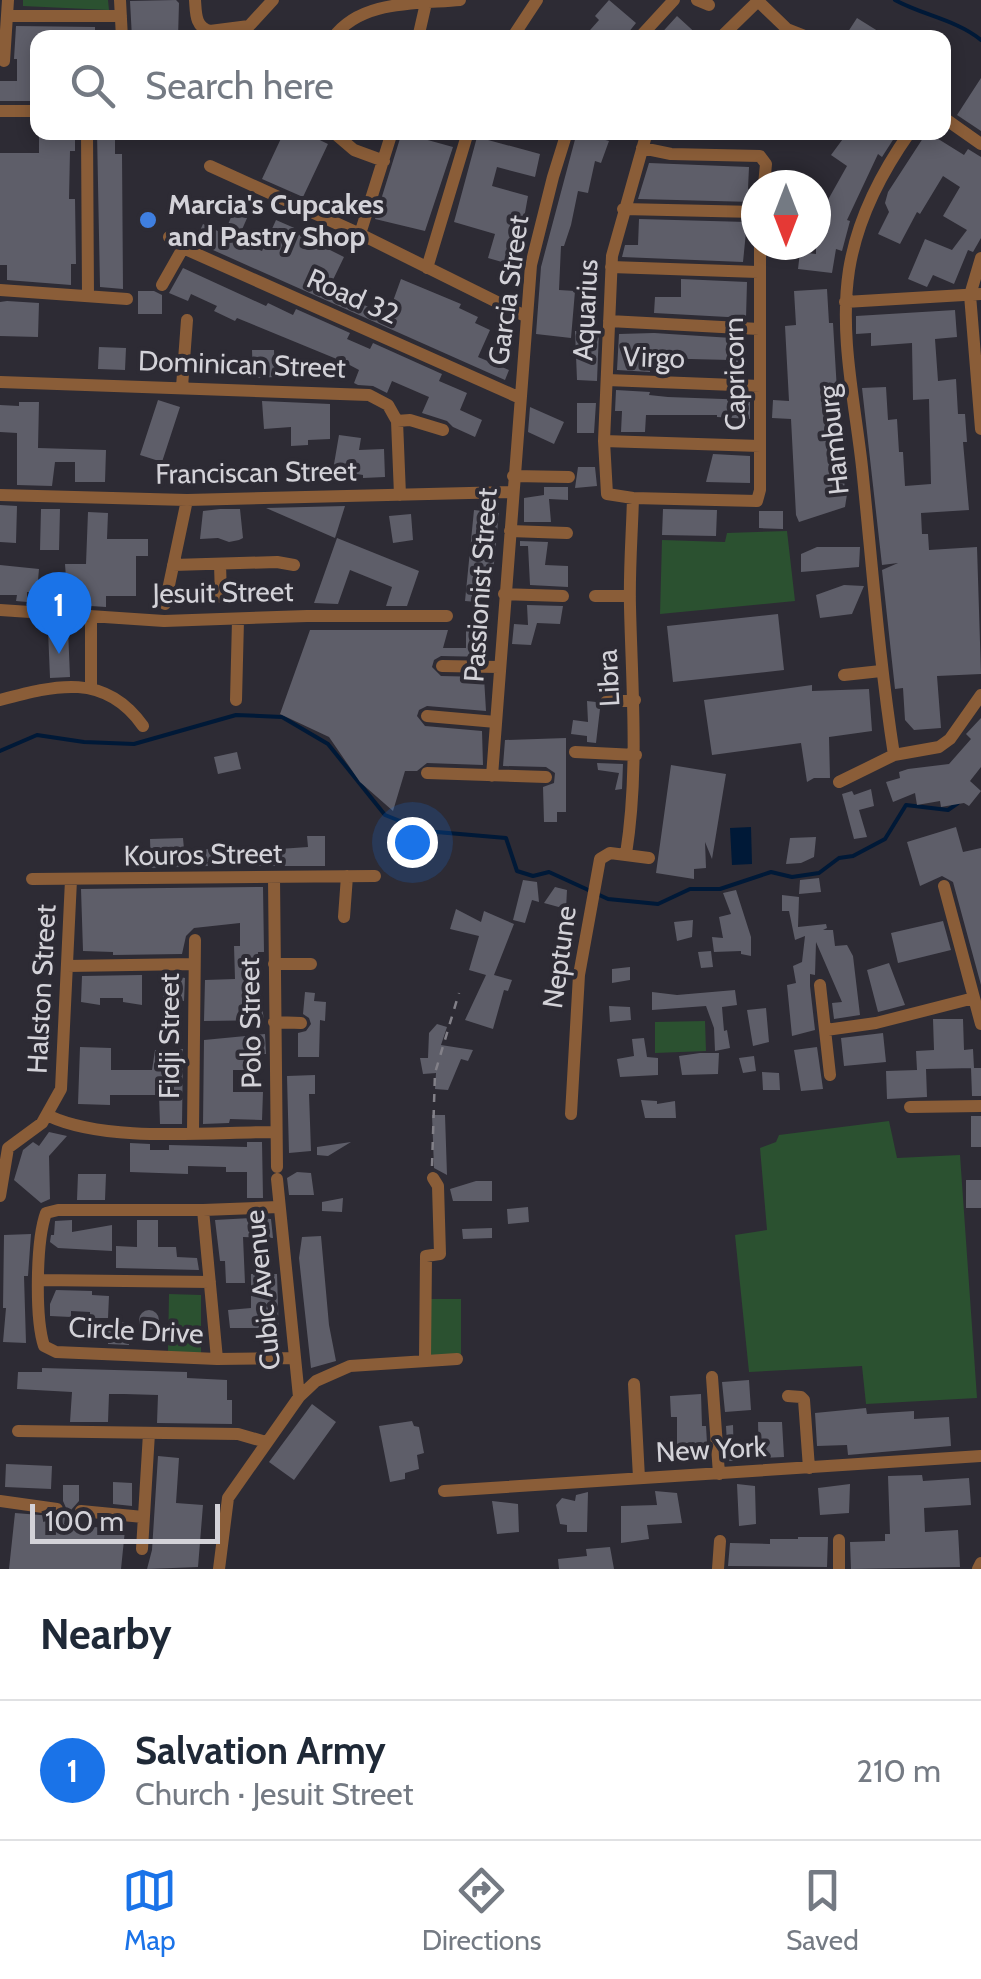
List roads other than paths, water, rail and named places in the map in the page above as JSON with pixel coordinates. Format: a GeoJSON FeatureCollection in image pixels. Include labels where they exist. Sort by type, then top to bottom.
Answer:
{"type":"FeatureCollection","features":[{"type":"Feature","properties":{"kind":"street"},"geometry":{"type":"LineString","coordinates":[[4,61],[8,0]]}},
{"type":"Feature","properties":{"kind":"street"},"geometry":{"type":"LineString","coordinates":[[120,0],[122,30]]}},
{"type":"Feature","properties":{"kind":"street"},"geometry":{"type":"LineString","coordinates":[[195,0],[204,30]]}},
{"type":"Feature","properties":{"kind":"street"},"geometry":{"type":"LineString","coordinates":[[227,30],[249,26],[273,0]]}},
{"type":"Feature","properties":{"kind":"street"},"geometry":{"type":"LineString","coordinates":[[342,30],[362,11],[396,3],[460,0]]}},
{"type":"Feature","properties":{"kind":"street"},"geometry":{"type":"LineString","coordinates":[[517,30],[537,0]]}},
{"type":"Feature","properties":{"kind":"street"},"geometry":{"type":"LineString","coordinates":[[646,30],[674,0]]}},
{"type":"Feature","properties":{"kind":"street"},"geometry":{"type":"LineString","coordinates":[[728,30],[758,0],[789,30]]}},
{"type":"Feature","properties":{"kind":"street"},"geometry":{"type":"LineString","coordinates":[[420,30],[426,3]]}},
{"type":"Feature","properties":{"kind":"street"},"geometry":{"type":"LineString","coordinates":[[7,16],[121,16]]}},
{"type":"Feature","properties":{"kind":"street"},"geometry":{"type":"LineString","coordinates":[[0,111],[30,111]]}},
{"type":"Feature","properties":{"kind":"street"},"geometry":{"type":"LineString","coordinates":[[951,123],[981,144]]}},
{"type":"Feature","properties":{"kind":"street"},"geometry":{"type":"LineString","coordinates":[[87,140],[88,296]]}},
{"type":"Feature","properties":{"kind":"street"},"geometry":{"type":"LineString","coordinates":[[342,140],[354,150],[384,161]]}},
{"type":"Feature","properties":{"kind":"street"},"geometry":{"type":"LineString","coordinates":[[360,234],[390,140]]}},
{"type":"Feature","properties":{"kind":"street"},"geometry":{"type":"LineString","coordinates":[[427,268],[466,140]]}},
{"type":"Feature","properties":{"kind":"street","name":"Garcia Street"},"geometry":{"type":"LineString","coordinates":[[520,398],[534,249],[566,140]]}},
{"type":"Feature","properties":{"kind":"street","name":"Aquarius"},"geometry":{"type":"LineString","coordinates":[[633,498],[607,494],[604,441],[611,267],[623,208],[644,140]]}},
{"type":"Feature","properties":{"kind":"street","name":"Hamburg"},"geometry":{"type":"LineString","coordinates":[[894,755],[881,671],[845,302],[856,239],[888,162],[904,140]]}},
{"type":"Feature","properties":{"kind":"street"},"geometry":{"type":"LineString","coordinates":[[642,148],[671,154],[752,155],[764,158],[764,170]]}},
{"type":"Feature","properties":{"kind":"street"},"geometry":{"type":"LineString","coordinates":[[210,166],[527,316]]}},
{"type":"Feature","properties":{"kind":"street"},"geometry":{"type":"LineString","coordinates":[[623,208],[741,212]]}},
{"type":"Feature","properties":{"kind":"street","name":"Road 32"},"geometry":{"type":"LineString","coordinates":[[169,237],[183,248],[520,398]]}},
{"type":"Feature","properties":{"kind":"street"},"geometry":{"type":"LineString","coordinates":[[162,285],[183,248]]}},
{"type":"Feature","properties":{"kind":"street"},"geometry":{"type":"LineString","coordinates":[[981,258],[975,294],[981,429]]}},
{"type":"Feature","properties":{"kind":"street","name":"Capricorn"},"geometry":{"type":"LineString","coordinates":[[633,498],[757,501],[760,496],[759,260]]}},
{"type":"Feature","properties":{"kind":"street"},"geometry":{"type":"LineString","coordinates":[[611,267],[758,272]]}},
{"type":"Feature","properties":{"kind":"street"},"geometry":{"type":"LineString","coordinates":[[0,290],[127,299]]}},
{"type":"Feature","properties":{"kind":"street"},"geometry":{"type":"LineString","coordinates":[[845,302],[975,294]]}},
{"type":"Feature","properties":{"kind":"street"},"geometry":{"type":"LineString","coordinates":[[182,387],[186,320]]}},
{"type":"Feature","properties":{"kind":"street"},"geometry":{"type":"LineString","coordinates":[[609,321],[759,329]]}},
{"type":"Feature","properties":{"kind":"street","name":"Virgo"},"geometry":{"type":"LineString","coordinates":[[607,380],[760,386]]}},
{"type":"Feature","properties":{"kind":"street","name":"Dominican Street"},"geometry":{"type":"LineString","coordinates":[[0,382],[357,393],[388,405],[398,421]]}},
{"type":"Feature","properties":{"kind":"street","name":"Passionist Street"},"geometry":{"type":"LineString","coordinates":[[492,776],[520,398]]}},
{"type":"Feature","properties":{"kind":"street"},"geometry":{"type":"LineString","coordinates":[[400,494],[398,421],[421,422],[442,430]]}},
{"type":"Feature","properties":{"kind":"street"},"geometry":{"type":"LineString","coordinates":[[604,441],[760,446]]}},
{"type":"Feature","properties":{"kind":"street"},"geometry":{"type":"LineString","coordinates":[[513,476],[569,477]]}},
{"type":"Feature","properties":{"kind":"street","name":"Franciscan Street"},"geometry":{"type":"LineString","coordinates":[[0,495],[186,500],[512,492]]}},
{"type":"Feature","properties":{"kind":"street","name":"Libra"},"geometry":{"type":"LineString","coordinates":[[626,854],[636,755],[630,596],[633,498]]}},
{"type":"Feature","properties":{"kind":"street"},"geometry":{"type":"LineString","coordinates":[[165,604],[186,500]]}},
{"type":"Feature","properties":{"kind":"street"},"geometry":{"type":"LineString","coordinates":[[510,531],[568,533]]}},
{"type":"Feature","properties":{"kind":"street"},"geometry":{"type":"LineString","coordinates":[[220,564],[221,597]]}},
{"type":"Feature","properties":{"kind":"street"},"geometry":{"type":"LineString","coordinates":[[173,565],[294,565]]}},
{"type":"Feature","properties":{"kind":"street"},"geometry":{"type":"LineString","coordinates":[[504,594],[562,596]]}},
{"type":"Feature","properties":{"kind":"street"},"geometry":{"type":"LineString","coordinates":[[596,596],[630,596]]}},
{"type":"Feature","properties":{"kind":"street","name":"Jesuit Street"},"geometry":{"type":"LineString","coordinates":[[0,610],[164,621],[447,616]]}},
{"type":"Feature","properties":{"kind":"street"},"geometry":{"type":"LineString","coordinates":[[91,687],[92,616]]}},
{"type":"Feature","properties":{"kind":"street"},"geometry":{"type":"LineString","coordinates":[[236,700],[238,620]]}},
{"type":"Feature","properties":{"kind":"street"},"geometry":{"type":"LineString","coordinates":[[442,666],[499,667]]}},
{"type":"Feature","properties":{"kind":"street"},"geometry":{"type":"LineString","coordinates":[[844,675],[881,671]]}},
{"type":"Feature","properties":{"kind":"street"},"geometry":{"type":"LineString","coordinates":[[0,700],[43,689],[91,687],[124,703],[143,726]]}},
{"type":"Feature","properties":{"kind":"street"},"geometry":{"type":"LineString","coordinates":[[839,782],[894,755],[940,747],[981,695]]}},
{"type":"Feature","properties":{"kind":"street"},"geometry":{"type":"LineString","coordinates":[[606,702],[635,700]]}},
{"type":"Feature","properties":{"kind":"street"},"geometry":{"type":"LineString","coordinates":[[427,716],[496,722]]}},
{"type":"Feature","properties":{"kind":"street"},"geometry":{"type":"LineString","coordinates":[[574,752],[636,755]]}},
{"type":"Feature","properties":{"kind":"street"},"geometry":{"type":"LineString","coordinates":[[427,773],[546,777]]}},
{"type":"Feature","properties":{"kind":"street"},"geometry":{"type":"LineString","coordinates":[[626,854],[649,858]]}},
{"type":"Feature","properties":{"kind":"street","name":"Neptune"},"geometry":{"type":"LineString","coordinates":[[572,1114],[575,1014],[602,856],[626,854]]}},
{"type":"Feature","properties":{"kind":"street"},"geometry":{"type":"LineString","coordinates":[[344,917],[346,876]]}},
{"type":"Feature","properties":{"kind":"street","name":"Kouros Street"},"geometry":{"type":"LineString","coordinates":[[32,879],[375,876]]}},
{"type":"Feature","properties":{"kind":"street","name":"Polo Street"},"geometry":{"type":"LineString","coordinates":[[274,878],[277,1173]]}},
{"type":"Feature","properties":{"kind":"street","name":"Halston Street"},"geometry":{"type":"LineString","coordinates":[[48,1116],[61,1089],[70,880]]}},
{"type":"Feature","properties":{"kind":"street"},"geometry":{"type":"LineString","coordinates":[[944,886],[981,1024]]}},
{"type":"Feature","properties":{"kind":"street","name":"Fidji Street"},"geometry":{"type":"LineString","coordinates":[[194,1132],[195,940]]}},
{"type":"Feature","properties":{"kind":"street"},"geometry":{"type":"LineString","coordinates":[[67,966],[194,964]]}},
{"type":"Feature","properties":{"kind":"street"},"geometry":{"type":"LineString","coordinates":[[274,964],[311,964]]}},
{"type":"Feature","properties":{"kind":"street"},"geometry":{"type":"LineString","coordinates":[[820,985],[830,1075]]}},
{"type":"Feature","properties":{"kind":"street"},"geometry":{"type":"LineString","coordinates":[[826,1030],[876,1023],[974,998]]}},
{"type":"Feature","properties":{"kind":"street"},"geometry":{"type":"LineString","coordinates":[[274,1022],[301,1023]]}},
{"type":"Feature","properties":{"kind":"street"},"geometry":{"type":"LineString","coordinates":[[910,1107],[981,1106]]}},
{"type":"Feature","properties":{"kind":"street"},"geometry":{"type":"LineString","coordinates":[[0,1196],[4,1147],[48,1116],[70,1126],[110,1132],[276,1132]]}},
{"type":"Feature","properties":{"kind":"street","name":"Cubic Avenue"},"geometry":{"type":"LineString","coordinates":[[277,1173],[299,1397]]}},
{"type":"Feature","properties":{"kind":"street"},"geometry":{"type":"LineString","coordinates":[[425,1360],[426,1256],[440,1254],[438,1186],[433,1178]]}},
{"type":"Feature","properties":{"kind":"street","name":"Circle Drive"},"geometry":{"type":"LineString","coordinates":[[278,1207],[51,1211],[44,1218],[42,1340],[50,1350],[217,1359],[294,1358]]}},
{"type":"Feature","properties":{"kind":"street"},"geometry":{"type":"LineString","coordinates":[[203,1210],[217,1359]]}},
{"type":"Feature","properties":{"kind":"street"},"geometry":{"type":"LineString","coordinates":[[40,1280],[210,1282]]}},
{"type":"Feature","properties":{"kind":"street"},"geometry":{"type":"LineString","coordinates":[[219,1569],[228,1498],[299,1397],[316,1381],[350,1366],[457,1359]]}},
{"type":"Feature","properties":{"kind":"street"},"geometry":{"type":"LineString","coordinates":[[712,1377],[718,1474]]}},
{"type":"Feature","properties":{"kind":"street"},"geometry":{"type":"LineString","coordinates":[[634,1384],[639,1478]]}},
{"type":"Feature","properties":{"kind":"street"},"geometry":{"type":"LineString","coordinates":[[788,1396],[804,1400],[809,1468]]}},
{"type":"Feature","properties":{"kind":"street"},"geometry":{"type":"LineString","coordinates":[[18,1431],[238,1434],[266,1442]]}},
{"type":"Feature","properties":{"kind":"street"},"geometry":{"type":"LineString","coordinates":[[142,1548],[149,1432]]}},
{"type":"Feature","properties":{"kind":"street","name":"New York"},"geometry":{"type":"LineString","coordinates":[[444,1491],[981,1456]]}},
{"type":"Feature","properties":{"kind":"street"},"geometry":{"type":"LineString","coordinates":[[0,1501],[57,1509]]}},
{"type":"Feature","properties":{"kind":"street"},"geometry":{"type":"LineString","coordinates":[[81,1511],[144,1517]]}},
{"type":"Feature","properties":{"kind":"street"},"geometry":{"type":"LineString","coordinates":[[839,1540],[839,1569]]}},
{"type":"Feature","properties":{"kind":"street"},"geometry":{"type":"LineString","coordinates":[[718,1569],[720,1542]]}},
{"type":"Feature","properties":{"kind":"water"},"geometry":{"type":"Polygon","coordinates":[[[751,827],[752,864],[732,865],[730,828],[751,827]]]}},
{"type":"Feature","properties":{"kind":"waterway"},"geometry":{"type":"LineString","coordinates":[[895,0],[961,27],[981,40]]}},
{"type":"Feature","properties":{"kind":"waterway"},"geometry":{"type":"LineString","coordinates":[[0,751],[37,735],[134,744],[236,715],[282,717],[328,744],[385,815],[425,831],[506,838],[517,871],[533,876],[549,872],[608,899],[658,904],[690,889],[720,889],[771,872],[792,877],[819,873],[839,858],[853,856],[885,839],[906,805],[948,810],[958,803]]}},
{"type":"Feature","properties":{"kind":"place","name":"Marcia's Cupcakes and Pastry Shop"},"geometry":{"type":"Point","coordinates":[148,220]}},
{"type":"Feature","properties":{"kind":"place","name":"Salvation Army"},"geometry":{"type":"Point","coordinates":[59,654]}}]}
